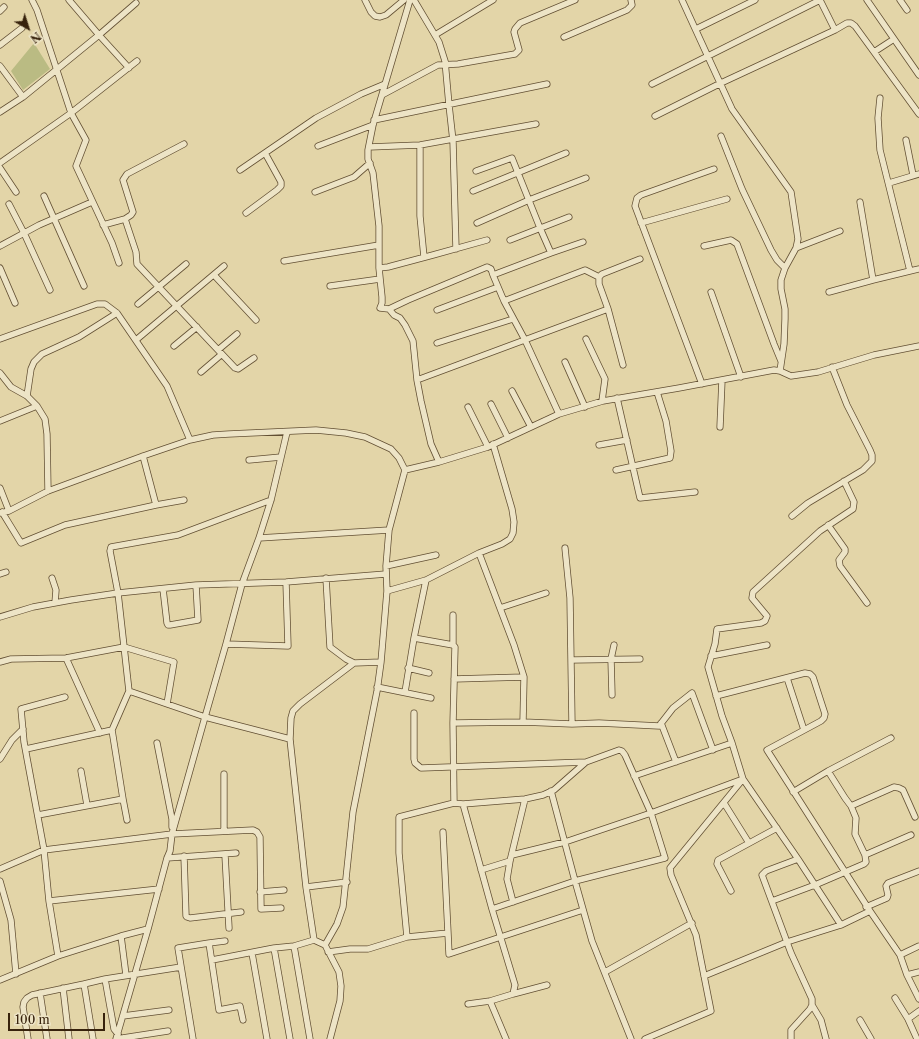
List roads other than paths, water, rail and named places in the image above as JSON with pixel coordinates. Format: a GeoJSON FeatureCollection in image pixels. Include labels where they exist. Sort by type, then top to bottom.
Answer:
{"type":"FeatureCollection","features":[{"type":"Feature","properties":{"kind":"street"},"geometry":{"type":"LineString","coordinates":[[32,0],[37,10],[71,113],[86,140],[76,166],[112,243],[119,263]]}},
{"type":"Feature","properties":{"kind":"street"},"geometry":{"type":"LineString","coordinates":[[69,0],[129,68]]}},
{"type":"Feature","properties":{"kind":"street"},"geometry":{"type":"LineString","coordinates":[[365,0],[371,12],[375,16],[380,17],[386,15],[404,0]]}},
{"type":"Feature","properties":{"kind":"street"},"geometry":{"type":"LineString","coordinates":[[410,0],[374,122],[369,147],[368,159],[373,173],[379,226],[379,268],[382,297],[382,304],[380,308],[389,309],[487,267],[491,269],[504,301],[559,414]]}},
{"type":"Feature","properties":{"kind":"street"},"geometry":{"type":"LineString","coordinates":[[414,0],[435,35],[443,52],[446,65],[453,138],[456,249]]}},
{"type":"Feature","properties":{"kind":"street"},"geometry":{"type":"LineString","coordinates":[[435,35],[493,0]]}},
{"type":"Feature","properties":{"kind":"street"},"geometry":{"type":"LineString","coordinates":[[382,95],[434,67],[515,54],[519,50],[514,32],[520,23],[575,0]]}},
{"type":"Feature","properties":{"kind":"street"},"geometry":{"type":"LineString","coordinates":[[564,37],[627,10],[632,5],[631,0]]}},
{"type":"Feature","properties":{"kind":"street"},"geometry":{"type":"LineString","coordinates":[[696,29],[754,0]]}},
{"type":"Feature","properties":{"kind":"street"},"geometry":{"type":"LineString","coordinates":[[652,84],[820,0],[834,30]]}},
{"type":"Feature","properties":{"kind":"street"},"geometry":{"type":"LineString","coordinates":[[867,0],[919,75]]}},
{"type":"Feature","properties":{"kind":"street"},"geometry":{"type":"LineString","coordinates":[[900,0],[907,10]]}},
{"type":"Feature","properties":{"kind":"street"},"geometry":{"type":"LineString","coordinates":[[685,1],[732,109],[791,192],[798,238],[796,248],[785,268],[781,284],[785,319],[784,344],[780,371]]}},
{"type":"Feature","properties":{"kind":"street"},"geometry":{"type":"LineString","coordinates":[[0,112],[23,97],[57,71],[136,3]]}},
{"type":"Feature","properties":{"kind":"street"},"geometry":{"type":"LineString","coordinates":[[655,116],[834,30],[847,22],[851,23],[874,52],[919,114]]}},
{"type":"Feature","properties":{"kind":"street"},"geometry":{"type":"LineString","coordinates":[[0,45],[22,28]]}},
{"type":"Feature","properties":{"kind":"street"},"geometry":{"type":"LineString","coordinates":[[874,52],[894,39]]}},
{"type":"Feature","properties":{"kind":"street"},"geometry":{"type":"LineString","coordinates":[[0,162],[71,113],[137,61]]}},
{"type":"Feature","properties":{"kind":"street"},"geometry":{"type":"LineString","coordinates":[[0,66],[23,97]]}},
{"type":"Feature","properties":{"kind":"street"},"geometry":{"type":"LineString","coordinates":[[240,170],[331,109],[385,84]]}},
{"type":"Feature","properties":{"kind":"street"},"geometry":{"type":"LineString","coordinates":[[318,146],[374,122],[546,84]]}},
{"type":"Feature","properties":{"kind":"street"},"geometry":{"type":"LineString","coordinates":[[880,98],[878,133],[880,150],[910,271]]}},
{"type":"Feature","properties":{"kind":"street"},"geometry":{"type":"LineString","coordinates":[[369,147],[420,145],[536,124]]}},
{"type":"Feature","properties":{"kind":"street"},"geometry":{"type":"LineString","coordinates":[[721,136],[742,189],[771,250],[777,260],[785,268]]}},
{"type":"Feature","properties":{"kind":"street"},"geometry":{"type":"LineString","coordinates":[[889,184],[916,175],[906,140]]}},
{"type":"Feature","properties":{"kind":"street"},"geometry":{"type":"LineString","coordinates":[[103,225],[125,219],[133,212],[123,180],[124,177],[134,170],[184,144]]}},
{"type":"Feature","properties":{"kind":"street"},"geometry":{"type":"LineString","coordinates":[[420,145],[420,216],[424,257]]}},
{"type":"Feature","properties":{"kind":"street"},"geometry":{"type":"LineString","coordinates":[[246,213],[281,186],[281,182],[265,153]]}},
{"type":"Feature","properties":{"kind":"street"},"geometry":{"type":"LineString","coordinates":[[473,191],[566,153]]}},
{"type":"Feature","properties":{"kind":"street"},"geometry":{"type":"LineString","coordinates":[[476,171],[511,158],[519,173],[551,253]]}},
{"type":"Feature","properties":{"kind":"street"},"geometry":{"type":"LineString","coordinates":[[315,192],[354,177],[370,163]]}},
{"type":"Feature","properties":{"kind":"street"},"geometry":{"type":"LineString","coordinates":[[0,168],[16,192]]}},
{"type":"Feature","properties":{"kind":"street"},"geometry":{"type":"LineString","coordinates":[[702,384],[635,206],[637,198],[641,195],[714,169]]}},
{"type":"Feature","properties":{"kind":"street"},"geometry":{"type":"LineString","coordinates":[[477,223],[529,200],[586,178]]}},
{"type":"Feature","properties":{"kind":"street"},"geometry":{"type":"LineString","coordinates":[[44,196],[84,286]]}},
{"type":"Feature","properties":{"kind":"street"},"geometry":{"type":"LineString","coordinates":[[641,223],[727,199]]}},
{"type":"Feature","properties":{"kind":"street"},"geometry":{"type":"LineString","coordinates":[[0,246],[92,202]]}},
{"type":"Feature","properties":{"kind":"street"},"geometry":{"type":"LineString","coordinates":[[860,202],[873,280]]}},
{"type":"Feature","properties":{"kind":"street"},"geometry":{"type":"LineString","coordinates":[[9,204],[50,290]]}},
{"type":"Feature","properties":{"kind":"street"},"geometry":{"type":"LineString","coordinates":[[510,240],[569,217]]}},
{"type":"Feature","properties":{"kind":"street"},"geometry":{"type":"LineString","coordinates":[[125,219],[136,252],[137,264],[235,368],[238,369],[254,358]]}},
{"type":"Feature","properties":{"kind":"street"},"geometry":{"type":"LineString","coordinates":[[796,248],[840,231]]}},
{"type":"Feature","properties":{"kind":"street"},"geometry":{"type":"LineString","coordinates":[[379,268],[388,267],[487,240]]}},
{"type":"Feature","properties":{"kind":"street"},"geometry":{"type":"LineString","coordinates":[[704,246],[731,240],[737,244],[774,344],[782,361]]}},
{"type":"Feature","properties":{"kind":"street"},"geometry":{"type":"LineString","coordinates":[[493,275],[583,242]]}},
{"type":"Feature","properties":{"kind":"street"},"geometry":{"type":"LineString","coordinates":[[284,261],[379,245]]}},
{"type":"Feature","properties":{"kind":"street"},"geometry":{"type":"LineString","coordinates":[[599,277],[602,274],[640,259]]}},
{"type":"Feature","properties":{"kind":"street"},"geometry":{"type":"LineString","coordinates":[[138,304],[186,264]]}},
{"type":"Feature","properties":{"kind":"street"},"geometry":{"type":"LineString","coordinates":[[136,340],[224,266]]}},
{"type":"Feature","properties":{"kind":"street"},"geometry":{"type":"LineString","coordinates":[[0,268],[15,303]]}},
{"type":"Feature","properties":{"kind":"street"},"geometry":{"type":"LineString","coordinates":[[829,292],[919,269]]}},
{"type":"Feature","properties":{"kind":"street"},"geometry":{"type":"LineString","coordinates":[[504,301],[586,270],[599,277]]}},
{"type":"Feature","properties":{"kind":"street"},"geometry":{"type":"LineString","coordinates":[[214,275],[256,320]]}},
{"type":"Feature","properties":{"kind":"street"},"geometry":{"type":"LineString","coordinates":[[599,277],[623,365]]}},
{"type":"Feature","properties":{"kind":"street"},"geometry":{"type":"LineString","coordinates":[[330,286],[380,279]]}},
{"type":"Feature","properties":{"kind":"street"},"geometry":{"type":"LineString","coordinates":[[437,310],[498,287]]}},
{"type":"Feature","properties":{"kind":"street"},"geometry":{"type":"LineString","coordinates":[[711,292],[741,376]]}},
{"type":"Feature","properties":{"kind":"street"},"geometry":{"type":"LineString","coordinates":[[0,339],[97,304],[105,304],[117,313],[167,386],[190,440]]}},
{"type":"Feature","properties":{"kind":"street"},"geometry":{"type":"LineString","coordinates":[[389,309],[405,325],[413,341],[417,380],[431,444],[439,462]]}},
{"type":"Feature","properties":{"kind":"street"},"geometry":{"type":"LineString","coordinates":[[417,380],[608,309]]}},
{"type":"Feature","properties":{"kind":"street"},"geometry":{"type":"LineString","coordinates":[[27,396],[31,369],[34,362],[42,354],[79,337],[117,313]]}},
{"type":"Feature","properties":{"kind":"street"},"geometry":{"type":"LineString","coordinates":[[437,343],[513,319]]}},
{"type":"Feature","properties":{"kind":"street"},"geometry":{"type":"LineString","coordinates":[[174,346],[197,327]]}},
{"type":"Feature","properties":{"kind":"street"},"geometry":{"type":"LineString","coordinates":[[201,372],[238,334]]}},
{"type":"Feature","properties":{"kind":"street"},"geometry":{"type":"LineString","coordinates":[[586,339],[605,380],[602,401]]}},
{"type":"Feature","properties":{"kind":"street"},"geometry":{"type":"LineString","coordinates":[[405,470],[439,462],[491,446],[559,414],[602,401],[774,370],[791,376],[818,372],[874,355],[919,346]]}},
{"type":"Feature","properties":{"kind":"street"},"geometry":{"type":"LineString","coordinates":[[566,362],[585,406]]}},
{"type":"Feature","properties":{"kind":"street"},"geometry":{"type":"LineString","coordinates":[[792,516],[808,503],[863,470],[872,461],[872,455],[847,405],[832,367]]}},
{"type":"Feature","properties":{"kind":"street"},"geometry":{"type":"LineString","coordinates":[[0,373],[11,387],[27,396],[37,406],[45,419],[47,434],[48,491]]}},
{"type":"Feature","properties":{"kind":"street"},"geometry":{"type":"LineString","coordinates":[[720,427],[722,380]]}},
{"type":"Feature","properties":{"kind":"street"},"geometry":{"type":"LineString","coordinates":[[512,392],[531,428]]}},
{"type":"Feature","properties":{"kind":"street"},"geometry":{"type":"LineString","coordinates":[[616,470],[667,459],[671,455],[666,421],[657,392]]}},
{"type":"Feature","properties":{"kind":"street"},"geometry":{"type":"LineString","coordinates":[[617,398],[640,498],[695,492]]}},
{"type":"Feature","properties":{"kind":"street"},"geometry":{"type":"LineString","coordinates":[[491,404],[508,438]]}},
{"type":"Feature","properties":{"kind":"street"},"geometry":{"type":"LineString","coordinates":[[0,421],[37,406]]}},
{"type":"Feature","properties":{"kind":"street"},"geometry":{"type":"LineString","coordinates":[[387,591],[426,580],[479,553],[502,544],[510,539],[513,533],[514,522],[512,509],[491,446],[468,408]]}},
{"type":"Feature","properties":{"kind":"street"},"geometry":{"type":"LineString","coordinates":[[184,500],[65,525],[21,543],[1,513],[9,511],[48,491],[143,456],[190,440],[229,434],[316,430],[346,433],[365,437],[391,449],[399,458],[405,470],[389,530],[386,566],[387,591],[381,662],[353,812],[347,882],[343,907],[337,924],[325,945]]}},
{"type":"Feature","properties":{"kind":"street"},"geometry":{"type":"LineString","coordinates":[[172,834],[242,584],[271,500],[287,432]]}},
{"type":"Feature","properties":{"kind":"street"},"geometry":{"type":"LineString","coordinates":[[599,445],[627,440]]}},
{"type":"Feature","properties":{"kind":"street"},"geometry":{"type":"LineString","coordinates":[[143,456],[156,505]]}},
{"type":"Feature","properties":{"kind":"street"},"geometry":{"type":"LineString","coordinates":[[249,460],[281,457]]}},
{"type":"Feature","properties":{"kind":"street"},"geometry":{"type":"LineString","coordinates":[[841,925],[743,779],[722,716],[708,667],[715,644],[717,629],[762,623],[767,619],[766,614],[752,598],[753,592],[828,525],[853,509],[854,502],[844,481]]}},
{"type":"Feature","properties":{"kind":"street"},"geometry":{"type":"LineString","coordinates":[[0,488],[9,511]]}},
{"type":"Feature","properties":{"kind":"street"},"geometry":{"type":"LineString","coordinates":[[127,820],[112,730],[129,691],[118,593],[110,552],[111,547],[178,535],[271,500]]}},
{"type":"Feature","properties":{"kind":"street"},"geometry":{"type":"LineString","coordinates":[[828,525],[845,548],[846,552],[838,560],[840,566],[867,603]]}},
{"type":"Feature","properties":{"kind":"street"},"geometry":{"type":"LineString","coordinates":[[258,538],[389,530]]}},
{"type":"Feature","properties":{"kind":"street"},"geometry":{"type":"LineString","coordinates":[[565,548],[570,598],[572,724]]}},
{"type":"Feature","properties":{"kind":"street"},"geometry":{"type":"LineString","coordinates":[[479,553],[524,677],[523,722]]}},
{"type":"Feature","properties":{"kind":"street"},"geometry":{"type":"LineString","coordinates":[[386,566],[436,555]]}},
{"type":"Feature","properties":{"kind":"street"},"geometry":{"type":"LineString","coordinates":[[0,617],[33,607],[118,593],[196,585],[286,582],[386,574]]}},
{"type":"Feature","properties":{"kind":"street"},"geometry":{"type":"LineString","coordinates":[[52,578],[56,590],[55,603]]}},
{"type":"Feature","properties":{"kind":"street"},"geometry":{"type":"LineString","coordinates":[[326,578],[330,647],[354,663],[381,662]]}},
{"type":"Feature","properties":{"kind":"street"},"geometry":{"type":"LineString","coordinates":[[405,692],[408,668],[426,580]]}},
{"type":"Feature","properties":{"kind":"street"},"geometry":{"type":"LineString","coordinates":[[226,644],[288,646],[286,582]]}},
{"type":"Feature","properties":{"kind":"street"},"geometry":{"type":"LineString","coordinates":[[163,589],[167,623],[168,625],[177,624],[198,620],[196,585]]}},
{"type":"Feature","properties":{"kind":"street"},"geometry":{"type":"LineString","coordinates":[[500,608],[546,593]]}},
{"type":"Feature","properties":{"kind":"street"},"geometry":{"type":"LineString","coordinates":[[453,615],[453,645],[455,647],[453,723],[454,804]]}},
{"type":"Feature","properties":{"kind":"street"},"geometry":{"type":"LineString","coordinates":[[414,638],[453,645]]}},
{"type":"Feature","properties":{"kind":"street"},"geometry":{"type":"LineString","coordinates":[[612,695],[611,659],[614,645]]}},
{"type":"Feature","properties":{"kind":"street"},"geometry":{"type":"LineString","coordinates":[[711,656],[767,645]]}},
{"type":"Feature","properties":{"kind":"street"},"geometry":{"type":"LineString","coordinates":[[0,662],[11,659],[66,658],[124,648],[174,662],[167,704]]}},
{"type":"Feature","properties":{"kind":"street"},"geometry":{"type":"LineString","coordinates":[[66,658],[100,733]]}},
{"type":"Feature","properties":{"kind":"street"},"geometry":{"type":"LineString","coordinates":[[572,660],[640,659]]}},
{"type":"Feature","properties":{"kind":"street"},"geometry":{"type":"LineString","coordinates":[[314,940],[306,887],[290,739],[291,718],[293,711],[300,704],[354,663]]}},
{"type":"Feature","properties":{"kind":"street"},"geometry":{"type":"LineString","coordinates":[[408,668],[429,673]]}},
{"type":"Feature","properties":{"kind":"street"},"geometry":{"type":"LineString","coordinates":[[716,696],[805,673],[810,674],[813,677],[818,688],[825,714],[821,721],[766,750],[868,909],[900,954],[907,975],[919,999]]}},
{"type":"Feature","properties":{"kind":"street"},"geometry":{"type":"LineString","coordinates":[[454,679],[524,677]]}},
{"type":"Feature","properties":{"kind":"street"},"geometry":{"type":"LineString","coordinates":[[788,678],[804,730]]}},
{"type":"Feature","properties":{"kind":"street"},"geometry":{"type":"LineString","coordinates":[[377,687],[431,698]]}},
{"type":"Feature","properties":{"kind":"street"},"geometry":{"type":"LineString","coordinates":[[129,691],[205,717],[290,739]]}},
{"type":"Feature","properties":{"kind":"street"},"geometry":{"type":"LineString","coordinates":[[453,723],[599,723],[659,726],[673,708],[692,693],[713,750]]}},
{"type":"Feature","properties":{"kind":"street"},"geometry":{"type":"LineString","coordinates":[[58,956],[49,902],[44,850],[26,750],[21,709],[64,697]]}},
{"type":"Feature","properties":{"kind":"street"},"geometry":{"type":"LineString","coordinates":[[414,713],[415,763],[421,768],[586,762],[619,750],[625,755],[651,813],[665,858],[575,881],[492,909]]}},
{"type":"Feature","properties":{"kind":"street"},"geometry":{"type":"LineString","coordinates":[[661,723],[676,762]]}},
{"type":"Feature","properties":{"kind":"street"},"geometry":{"type":"LineString","coordinates":[[0,759],[12,740],[23,730]]}},
{"type":"Feature","properties":{"kind":"street"},"geometry":{"type":"LineString","coordinates":[[26,750],[112,730]]}},
{"type":"Feature","properties":{"kind":"street"},"geometry":{"type":"LineString","coordinates":[[794,792],[828,771],[891,738]]}},
{"type":"Feature","properties":{"kind":"street"},"geometry":{"type":"LineString","coordinates":[[117,1037],[170,851],[172,819],[157,743]]}},
{"type":"Feature","properties":{"kind":"street"},"geometry":{"type":"LineString","coordinates":[[634,776],[732,743]]}},
{"type":"Feature","properties":{"kind":"street"},"geometry":{"type":"LineString","coordinates":[[406,937],[399,854],[399,817],[454,804],[525,799],[551,791],[586,762]]}},
{"type":"Feature","properties":{"kind":"street"},"geometry":{"type":"LineString","coordinates":[[81,771],[87,805]]}},
{"type":"Feature","properties":{"kind":"street"},"geometry":{"type":"LineString","coordinates":[[772,901],[815,885],[866,863],[865,855],[855,834],[856,818],[851,806],[844,798],[828,771]]}},
{"type":"Feature","properties":{"kind":"street"},"geometry":{"type":"LineString","coordinates":[[224,774],[224,831]]}},
{"type":"Feature","properties":{"kind":"street"},"geometry":{"type":"LineString","coordinates":[[645,1039],[711,1011],[696,935],[671,875],[670,868],[743,779]]}},
{"type":"Feature","properties":{"kind":"street"},"geometry":{"type":"LineString","coordinates":[[481,870],[511,858],[565,842],[651,813],[743,779]]}},
{"type":"Feature","properties":{"kind":"street"},"geometry":{"type":"LineString","coordinates":[[851,806],[894,787],[903,790],[915,817]]}},
{"type":"Feature","properties":{"kind":"street"},"geometry":{"type":"LineString","coordinates":[[551,791],[592,941],[631,1039]]}},
{"type":"Feature","properties":{"kind":"street"},"geometry":{"type":"LineString","coordinates":[[38,815],[123,799]]}},
{"type":"Feature","properties":{"kind":"street"},"geometry":{"type":"LineString","coordinates":[[513,902],[507,879],[525,799]]}},
{"type":"Feature","properties":{"kind":"street"},"geometry":{"type":"LineString","coordinates":[[724,803],[749,843]]}},
{"type":"Feature","properties":{"kind":"street"},"geometry":{"type":"LineString","coordinates":[[463,804],[515,985],[513,994]]}},
{"type":"Feature","properties":{"kind":"street"},"geometry":{"type":"LineString","coordinates":[[731,891],[717,862],[777,828]]}},
{"type":"Feature","properties":{"kind":"street"},"geometry":{"type":"LineString","coordinates":[[0,869],[44,850],[172,834],[253,830],[259,834],[261,909],[281,908]]}},
{"type":"Feature","properties":{"kind":"street"},"geometry":{"type":"LineString","coordinates":[[443,832],[449,954],[584,910]]}},
{"type":"Feature","properties":{"kind":"street"},"geometry":{"type":"LineString","coordinates":[[865,855],[911,836]]}},
{"type":"Feature","properties":{"kind":"street"},"geometry":{"type":"LineString","coordinates":[[167,858],[236,854]]}},
{"type":"Feature","properties":{"kind":"street"},"geometry":{"type":"LineString","coordinates":[[225,855],[229,928]]}},
{"type":"Feature","properties":{"kind":"street"},"geometry":{"type":"LineString","coordinates":[[184,856],[186,916],[190,918],[241,912]]}},
{"type":"Feature","properties":{"kind":"street"},"geometry":{"type":"LineString","coordinates":[[798,859],[766,871],[763,874],[763,879],[787,942],[809,991],[812,1005],[821,1020],[826,1039]]}},
{"type":"Feature","properties":{"kind":"street"},"geometry":{"type":"LineString","coordinates":[[704,976],[787,942],[841,925],[886,898],[888,895],[886,886],[888,883],[919,871]]}},
{"type":"Feature","properties":{"kind":"street"},"geometry":{"type":"LineString","coordinates":[[0,881],[11,920],[16,974]]}},
{"type":"Feature","properties":{"kind":"street"},"geometry":{"type":"LineString","coordinates":[[306,887],[347,882]]}},
{"type":"Feature","properties":{"kind":"street"},"geometry":{"type":"LineString","coordinates":[[49,902],[159,889]]}},
{"type":"Feature","properties":{"kind":"street"},"geometry":{"type":"LineString","coordinates":[[260,892],[284,890]]}},
{"type":"Feature","properties":{"kind":"street"},"geometry":{"type":"LineString","coordinates":[[605,972],[692,923]]}},
{"type":"Feature","properties":{"kind":"street"},"geometry":{"type":"LineString","coordinates":[[0,980],[58,956],[148,929]]}},
{"type":"Feature","properties":{"kind":"street"},"geometry":{"type":"LineString","coordinates":[[328,952],[350,949],[368,949],[406,937],[448,933]]}},
{"type":"Feature","properties":{"kind":"street"},"geometry":{"type":"LineString","coordinates":[[121,936],[126,975]]}},
{"type":"Feature","properties":{"kind":"street"},"geometry":{"type":"LineString","coordinates":[[212,960],[274,948],[294,946],[314,940],[325,945],[339,972],[341,986],[340,1001],[330,1039]]}},
{"type":"Feature","properties":{"kind":"street"},"geometry":{"type":"LineString","coordinates":[[193,1039],[178,948],[225,941]]}},
{"type":"Feature","properties":{"kind":"street"},"geometry":{"type":"LineString","coordinates":[[209,943],[219,1010],[240,1006],[243,1020]]}},
{"type":"Feature","properties":{"kind":"street"},"geometry":{"type":"LineString","coordinates":[[294,946],[310,1039]]}},
{"type":"Feature","properties":{"kind":"street"},"geometry":{"type":"LineString","coordinates":[[900,954],[919,946]]}},
{"type":"Feature","properties":{"kind":"street"},"geometry":{"type":"LineString","coordinates":[[274,948],[290,1039]]}},
{"type":"Feature","properties":{"kind":"street"},"geometry":{"type":"LineString","coordinates":[[252,953],[267,1039]]}},
{"type":"Feature","properties":{"kind":"street"},"geometry":{"type":"LineString","coordinates":[[28,1039],[23,1007],[27,998],[32,995],[104,979],[181,967]]}},
{"type":"Feature","properties":{"kind":"street"},"geometry":{"type":"LineString","coordinates":[[907,975],[919,972]]}},
{"type":"Feature","properties":{"kind":"street"},"geometry":{"type":"LineString","coordinates":[[104,979],[114,1030],[117,1037]]}},
{"type":"Feature","properties":{"kind":"street"},"geometry":{"type":"LineString","coordinates":[[84,984],[92,1039]]}},
{"type":"Feature","properties":{"kind":"street"},"geometry":{"type":"LineString","coordinates":[[468,1004],[490,1001],[547,985]]}},
{"type":"Feature","properties":{"kind":"street"},"geometry":{"type":"LineString","coordinates":[[64,988],[69,1039]]}},
{"type":"Feature","properties":{"kind":"street"},"geometry":{"type":"LineString","coordinates":[[40,994],[48,1039]]}},
{"type":"Feature","properties":{"kind":"street"},"geometry":{"type":"LineString","coordinates":[[895,998],[908,1019],[917,1039]]}},
{"type":"Feature","properties":{"kind":"street"},"geometry":{"type":"LineString","coordinates":[[490,1001],[506,1039]]}},
{"type":"Feature","properties":{"kind":"street"},"geometry":{"type":"LineString","coordinates":[[791,1039],[790,1034],[794,1026],[812,1005]]}},
{"type":"Feature","properties":{"kind":"street"},"geometry":{"type":"LineString","coordinates":[[123,1016],[169,1010]]}},
{"type":"Feature","properties":{"kind":"street"},"geometry":{"type":"LineString","coordinates":[[908,1019],[919,1011]]}},
{"type":"Feature","properties":{"kind":"street"},"geometry":{"type":"LineString","coordinates":[[860,1020],[871,1039]]}},
{"type":"Feature","properties":{"kind":"street"},"geometry":{"type":"LineString","coordinates":[[117,1037],[168,1030]]}}]}
